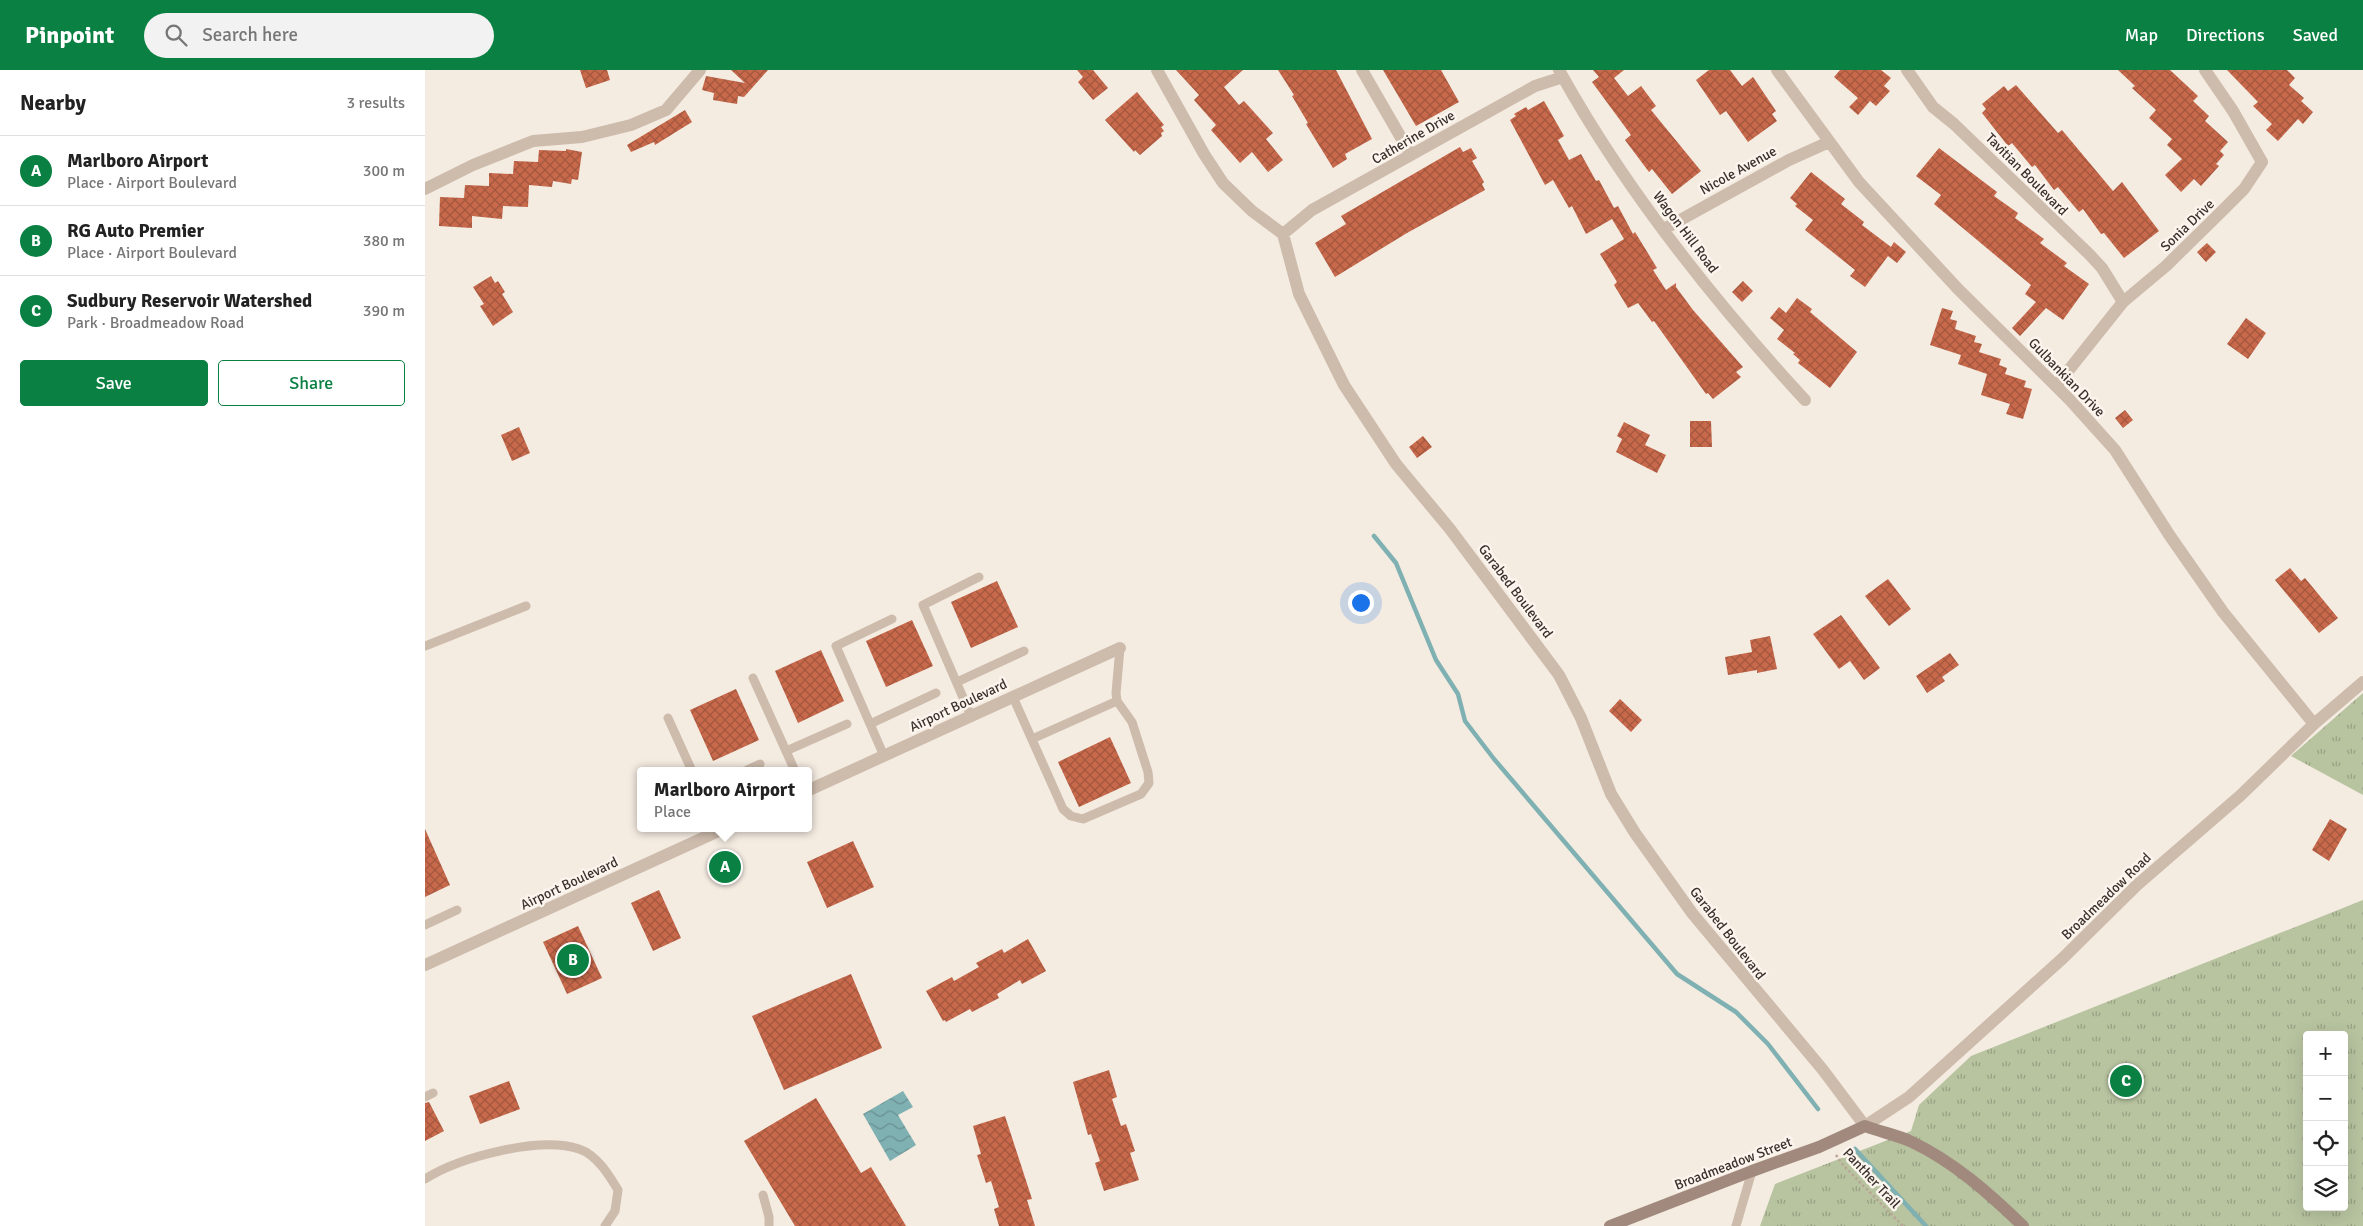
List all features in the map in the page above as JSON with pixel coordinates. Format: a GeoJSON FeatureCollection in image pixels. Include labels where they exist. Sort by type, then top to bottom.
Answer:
{"type":"FeatureCollection","features":[{"type":"Feature","properties":{"kind":"street"},"geometry":{"type":"LineString","coordinates":[[425,189],[473,165],[533,140],[582,137],[631,125],[666,110],[700,70]]}},
{"type":"Feature","properties":{"kind":"street"},"geometry":{"type":"LineString","coordinates":[[1157,70],[1204,154],[1223,183],[1252,211],[1283,234]]}},
{"type":"Feature","properties":{"kind":"street"},"geometry":{"type":"LineString","coordinates":[[1362,70],[1411,155]]}},
{"type":"Feature","properties":{"kind":"street","name":"Gulbankian Drive"},"geometry":{"type":"LineString","coordinates":[[1777,70],[1859,182],[1902,229],[2056,386],[2115,450],[2169,536],[2223,612],[2314,724]]}},
{"type":"Feature","properties":{"kind":"street","name":"Tavitian Boulevard"},"geometry":{"type":"LineString","coordinates":[[1907,70],[1933,107],[1954,124],[2089,254],[2102,268],[2123,302]]}},
{"type":"Feature","properties":{"kind":"street","name":"Sonia Drive"},"geometry":{"type":"LineString","coordinates":[[2056,386],[2123,302],[2166,266],[2244,189],[2262,162],[2233,111],[2205,70]]}},
{"type":"Feature","properties":{"kind":"street","name":"Catherine Drive"},"geometry":{"type":"LineString","coordinates":[[1283,234],[1312,210],[1561,73]]}},
{"type":"Feature","properties":{"kind":"street","name":"Wagon Hill Road"},"geometry":{"type":"LineString","coordinates":[[1561,73],[1599,134],[1664,229],[1723,305],[1805,400]]}},
{"type":"Feature","properties":{"kind":"street","name":"Nicole Avenue"},"geometry":{"type":"LineString","coordinates":[[1664,229],[1789,160],[1829,142]]}},
{"type":"Feature","properties":{"kind":"street","name":"Garabed Boulevard"},"geometry":{"type":"LineString","coordinates":[[1283,234],[1299,294],[1344,385],[1395,464],[1450,529],[1559,675],[1581,718],[1611,794],[1635,833],[1692,913],[1823,1070],[1865,1126]]}},
{"type":"Feature","properties":{"kind":"street","name":"Airport Boulevard"},"geometry":{"type":"LineString","coordinates":[[812,789],[1121,648]]}},
{"type":"Feature","properties":{"kind":"street","name":"Broadmeadow Road"},"geometry":{"type":"LineString","coordinates":[[1865,1126],[1881,1118],[1909,1097],[2063,958],[2137,885],[2247,789],[2314,724],[2363,682]]}},
{"type":"Feature","properties":{"kind":"street","name":"Airport Boulevard"},"geometry":{"type":"LineString","coordinates":[[425,965],[714,832]]}},
{"type":"Feature","properties":{"kind":"street"},"geometry":{"type":"LineString","coordinates":[[1865,1126],[1912,1142],[1941,1159],[1970,1179],[2023,1226]]}},
{"type":"Feature","properties":{"kind":"street","name":"Broadmeadow Street"},"geometry":{"type":"LineString","coordinates":[[1611,1226],[1752,1170],[1828,1143],[1865,1126]]}},
{"type":"Feature","properties":{"kind":"lane"},"geometry":{"type":"LineString","coordinates":[[971,716],[923,605],[979,577]]}},
{"type":"Feature","properties":{"kind":"lane"},"geometry":{"type":"LineString","coordinates":[[425,646],[527,606]]}},
{"type":"Feature","properties":{"kind":"lane"},"geometry":{"type":"LineString","coordinates":[[883,756],[835,646],[892,618]]}},
{"type":"Feature","properties":{"kind":"lane"},"geometry":{"type":"LineString","coordinates":[[1013,696],[1063,809],[1071,816],[1083,819],[1141,794],[1149,783],[1148,772],[1132,722],[1117,701],[1115,693],[1121,648]]}},
{"type":"Feature","properties":{"kind":"lane"},"geometry":{"type":"LineString","coordinates":[[957,682],[1024,651]]}},
{"type":"Feature","properties":{"kind":"lane"},"geometry":{"type":"LineString","coordinates":[[753,678],[793,767]]}},
{"type":"Feature","properties":{"kind":"lane"},"geometry":{"type":"LineString","coordinates":[[870,724],[936,693]]}},
{"type":"Feature","properties":{"kind":"lane"},"geometry":{"type":"LineString","coordinates":[[1032,739],[1117,701]]}},
{"type":"Feature","properties":{"kind":"lane"},"geometry":{"type":"LineString","coordinates":[[667,718],[690,767]]}},
{"type":"Feature","properties":{"kind":"lane"},"geometry":{"type":"LineString","coordinates":[[786,751],[847,724]]}},
{"type":"Feature","properties":{"kind":"lane"},"geometry":{"type":"LineString","coordinates":[[754,767],[760,764]]}},
{"type":"Feature","properties":{"kind":"lane"},"geometry":{"type":"LineString","coordinates":[[425,925],[457,910]]}},
{"type":"Feature","properties":{"kind":"lane"},"geometry":{"type":"LineString","coordinates":[[425,1179],[435,1173],[489,1153],[549,1144],[581,1149],[603,1167],[618,1190],[615,1212],[605,1226]]}},
{"type":"Feature","properties":{"kind":"lane"},"geometry":{"type":"LineString","coordinates":[[1736,1226],[1752,1170]]}},
{"type":"Feature","properties":{"kind":"lane"},"geometry":{"type":"LineString","coordinates":[[763,1196],[769,1217],[769,1226]]}},
{"type":"Feature","properties":{"kind":"path","name":"Panther Trail"},"geometry":{"type":"LineString","coordinates":[[1828,1143],[1843,1165],[1903,1226]]}},
{"type":"Feature","properties":{"kind":"green space"},"geometry":{"type":"Polygon","coordinates":[[[2363,693],[2363,795],[2291,756],[2363,693]]]}},
{"type":"Feature","properties":{"kind":"green space"},"geometry":{"type":"Polygon","coordinates":[[[2363,900],[2363,1226],[1760,1226],[1775,1184],[1911,1131],[1919,1105],[1971,1056],[2363,900]]]}},
{"type":"Feature","properties":{"kind":"water"},"geometry":{"type":"Polygon","coordinates":[[[903,1091],[913,1107],[898,1115],[916,1145],[890,1161],[863,1114],[903,1091]]]}},
{"type":"Feature","properties":{"kind":"building"},"geometry":{"type":"Polygon","coordinates":[[[580,70],[607,70],[610,80],[586,88],[580,70]]]}},
{"type":"Feature","properties":{"kind":"building"},"geometry":{"type":"Polygon","coordinates":[[[731,70],[768,70],[744,97],[738,96],[737,104],[713,100],[714,93],[702,90],[706,76],[745,83],[731,70]]]}},
{"type":"Feature","properties":{"kind":"building"},"geometry":{"type":"Polygon","coordinates":[[[1077,70],[1093,70],[1108,88],[1093,100],[1078,82],[1083,77],[1077,70]]]}},
{"type":"Feature","properties":{"kind":"building"},"geometry":{"type":"Polygon","coordinates":[[[1176,70],[1243,70],[1224,87],[1239,105],[1244,101],[1273,133],[1266,139],[1283,160],[1268,172],[1252,152],[1240,163],[1211,130],[1216,125],[1194,100],[1199,95],[1176,70]]]}},
{"type":"Feature","properties":{"kind":"building"},"geometry":{"type":"Polygon","coordinates":[[[1278,70],[1336,70],[1372,139],[1345,154],[1347,159],[1333,168],[1306,124],[1308,123],[1292,96],[1294,95],[1278,70]]]}},
{"type":"Feature","properties":{"kind":"building"},"geometry":{"type":"Polygon","coordinates":[[[1383,70],[1441,70],[1459,102],[1416,126],[1383,70]]]}},
{"type":"Feature","properties":{"kind":"building"},"geometry":{"type":"Polygon","coordinates":[[[1593,70],[1624,70],[1614,78],[1628,96],[1641,86],[1656,106],[1651,110],[1701,171],[1672,194],[1652,169],[1649,172],[1625,140],[1631,135],[1592,82],[1599,77],[1593,70]]]}},
{"type":"Feature","properties":{"kind":"building"},"geometry":{"type":"Polygon","coordinates":[[[1709,70],[1730,70],[1742,86],[1753,77],[1776,111],[1772,114],[1777,121],[1748,142],[1726,111],[1720,115],[1696,80],[1709,70]]]}},
{"type":"Feature","properties":{"kind":"building"},"geometry":{"type":"Polygon","coordinates":[[[1840,70],[1881,70],[1891,78],[1884,86],[1890,91],[1876,106],[1870,101],[1858,115],[1849,107],[1858,98],[1834,77],[1840,70]]]}},
{"type":"Feature","properties":{"kind":"building"},"geometry":{"type":"Polygon","coordinates":[[[2118,70],[2170,70],[2198,96],[2193,101],[2209,116],[2205,121],[2228,142],[2220,151],[2224,155],[2216,164],[2219,166],[2201,186],[2194,179],[2181,192],[2165,175],[2182,159],[2167,145],[2172,139],[2149,118],[2156,110],[2132,88],[2135,86],[2118,70]]]}},
{"type":"Feature","properties":{"kind":"building"},"geometry":{"type":"Polygon","coordinates":[[[2227,70],[2287,70],[2295,78],[2289,85],[2304,98],[2301,101],[2313,112],[2303,124],[2298,119],[2278,141],[2266,130],[2272,124],[2253,106],[2258,102],[2227,70]]]}},
{"type":"Feature","properties":{"kind":"building"},"geometry":{"type":"Polygon","coordinates":[[[2016,85],[2058,133],[2062,130],[2113,191],[2122,182],[2159,231],[2124,258],[2104,233],[2101,234],[2083,209],[2079,212],[2058,187],[2054,190],[2035,165],[2032,167],[2012,143],[2008,146],[1982,113],[1986,109],[1982,104],[2004,86],[2008,91],[2016,85]]]}},
{"type":"Feature","properties":{"kind":"building"},"geometry":{"type":"Polygon","coordinates":[[[1137,92],[1164,125],[1161,127],[1164,131],[1161,133],[1162,136],[1140,155],[1135,150],[1134,152],[1105,120],[1137,92]]]}},
{"type":"Feature","properties":{"kind":"building"},"geometry":{"type":"Polygon","coordinates":[[[1544,101],[1564,136],[1558,140],[1569,160],[1581,154],[1596,181],[1599,180],[1614,208],[1618,206],[1633,234],[1635,232],[1657,268],[1653,270],[1666,290],[1676,283],[1676,287],[1693,310],[1743,367],[1736,372],[1741,377],[1713,399],[1708,393],[1706,394],[1654,321],[1652,322],[1638,303],[1628,308],[1614,285],[1617,282],[1600,254],[1624,239],[1612,219],[1586,234],[1572,206],[1569,208],[1553,180],[1545,185],[1510,120],[1516,116],[1514,114],[1526,107],[1528,110],[1544,101]]]}},
{"type":"Feature","properties":{"kind":"building"},"geometry":{"type":"Polygon","coordinates":[[[685,110],[692,122],[655,145],[654,142],[631,152],[627,145],[685,110]]]}},
{"type":"Feature","properties":{"kind":"building"},"geometry":{"type":"Polygon","coordinates":[[[1460,147],[1463,152],[1471,148],[1477,158],[1472,161],[1484,182],[1482,184],[1485,190],[1407,233],[1335,277],[1315,243],[1346,224],[1341,216],[1460,147]]]}},
{"type":"Feature","properties":{"kind":"building"},"geometry":{"type":"Polygon","coordinates":[[[1939,148],[1997,192],[1994,196],[2018,213],[2015,218],[2044,239],[2040,243],[2067,263],[2064,266],[2089,284],[2063,320],[2046,308],[2020,336],[2012,328],[2036,302],[2025,294],[2031,285],[1934,204],[1941,195],[1916,176],[1939,148]]]}},
{"type":"Feature","properties":{"kind":"building"},"geometry":{"type":"Polygon","coordinates":[[[566,149],[582,152],[578,180],[572,179],[571,184],[553,181],[552,187],[529,185],[528,207],[503,206],[502,219],[472,216],[472,228],[439,226],[440,197],[464,198],[465,185],[489,186],[489,173],[513,174],[514,161],[538,162],[539,150],[566,151],[566,149]]]}},
{"type":"Feature","properties":{"kind":"building"},"geometry":{"type":"Polygon","coordinates":[[[1811,172],[1845,199],[1841,204],[1864,222],[1862,225],[1891,247],[1894,242],[1906,252],[1897,263],[1888,256],[1865,287],[1850,276],[1855,270],[1805,230],[1813,220],[1795,206],[1797,204],[1790,198],[1811,172]]]}},
{"type":"Feature","properties":{"kind":"building"},"geometry":{"type":"Polygon","coordinates":[[[2207,243],[2216,252],[2206,262],[2197,252],[2207,243]]]}},
{"type":"Feature","properties":{"kind":"building"},"geometry":{"type":"Polygon","coordinates":[[[491,276],[495,283],[498,281],[505,292],[502,294],[513,312],[493,326],[480,306],[484,304],[473,287],[491,276]]]}},
{"type":"Feature","properties":{"kind":"building"},"geometry":{"type":"Polygon","coordinates":[[[1743,281],[1753,291],[1742,302],[1732,292],[1743,281]]]}},
{"type":"Feature","properties":{"kind":"building"},"geometry":{"type":"Polygon","coordinates":[[[1797,298],[1812,309],[1810,312],[1857,352],[1830,388],[1798,363],[1800,360],[1793,354],[1795,353],[1777,339],[1784,330],[1770,318],[1779,307],[1786,313],[1797,298]]]}},
{"type":"Feature","properties":{"kind":"building"},"geometry":{"type":"Polygon","coordinates":[[[1942,308],[1953,311],[1950,319],[1957,321],[1955,329],[1976,336],[1974,342],[1982,344],[1979,352],[2001,359],[1999,365],[2007,368],[2005,374],[2026,381],[2024,387],[2032,389],[2023,419],[2006,414],[2010,404],[1981,395],[1987,374],[1958,364],[1961,355],[1930,345],[1942,308]]]}},
{"type":"Feature","properties":{"kind":"building"},"geometry":{"type":"Polygon","coordinates":[[[2246,318],[2266,333],[2248,359],[2227,344],[2246,318]]]}},
{"type":"Feature","properties":{"kind":"building"},"geometry":{"type":"Polygon","coordinates":[[[2125,410],[2133,420],[2123,428],[2115,418],[2125,410]]]}},
{"type":"Feature","properties":{"kind":"building"},"geometry":{"type":"Polygon","coordinates":[[[1690,421],[1711,421],[1712,447],[1690,447],[1690,421]]]}},
{"type":"Feature","properties":{"kind":"building"},"geometry":{"type":"Polygon","coordinates":[[[1624,422],[1650,435],[1645,445],[1666,455],[1657,473],[1616,452],[1622,439],[1617,436],[1624,422]]]}},
{"type":"Feature","properties":{"kind":"building"},"geometry":{"type":"Polygon","coordinates":[[[519,427],[530,453],[512,461],[501,435],[519,427]]]}},
{"type":"Feature","properties":{"kind":"building"},"geometry":{"type":"Polygon","coordinates":[[[1423,436],[1432,447],[1417,458],[1409,447],[1423,436]]]}},
{"type":"Feature","properties":{"kind":"building"},"geometry":{"type":"Polygon","coordinates":[[[2290,568],[2301,581],[2305,578],[2338,618],[2319,633],[2275,580],[2290,568]]]}},
{"type":"Feature","properties":{"kind":"building"},"geometry":{"type":"Polygon","coordinates":[[[1888,579],[1911,609],[1889,626],[1865,596],[1888,579]]]}},
{"type":"Feature","properties":{"kind":"building"},"geometry":{"type":"Polygon","coordinates":[[[997,581],[1018,627],[971,648],[951,602],[997,581]]]}},
{"type":"Feature","properties":{"kind":"building"},"geometry":{"type":"Polygon","coordinates":[[[1841,615],[1880,668],[1864,680],[1850,661],[1839,669],[1813,634],[1841,615]]]}},
{"type":"Feature","properties":{"kind":"building"},"geometry":{"type":"Polygon","coordinates":[[[912,620],[933,666],[886,687],[866,641],[912,620]]]}},
{"type":"Feature","properties":{"kind":"building"},"geometry":{"type":"Polygon","coordinates":[[[1770,636],[1777,669],[1757,673],[1757,670],[1728,675],[1725,657],[1752,652],[1750,640],[1770,636]]]}},
{"type":"Feature","properties":{"kind":"building"},"geometry":{"type":"Polygon","coordinates":[[[821,650],[844,701],[798,723],[775,671],[821,650]]]}},
{"type":"Feature","properties":{"kind":"building"},"geometry":{"type":"Polygon","coordinates":[[[1950,653],[1959,665],[1942,677],[1945,681],[1927,693],[1916,676],[1950,653]]]}},
{"type":"Feature","properties":{"kind":"building"},"geometry":{"type":"Polygon","coordinates":[[[736,689],[759,740],[713,761],[690,710],[736,689]]]}},
{"type":"Feature","properties":{"kind":"building"},"geometry":{"type":"Polygon","coordinates":[[[1620,699],[1642,720],[1631,732],[1609,711],[1620,699]]]}},
{"type":"Feature","properties":{"kind":"building"},"geometry":{"type":"Polygon","coordinates":[[[1110,737],[1131,783],[1079,807],[1058,762],[1110,737]]]}},
{"type":"Feature","properties":{"kind":"building"},"geometry":{"type":"Polygon","coordinates":[[[2330,819],[2347,829],[2329,861],[2312,850],[2330,819]]]}},
{"type":"Feature","properties":{"kind":"building"},"geometry":{"type":"Polygon","coordinates":[[[425,829],[450,885],[425,897],[425,829]]]}},
{"type":"Feature","properties":{"kind":"building"},"geometry":{"type":"Polygon","coordinates":[[[853,841],[874,887],[827,908],[807,862],[853,841]]]}},
{"type":"Feature","properties":{"kind":"building"},"geometry":{"type":"Polygon","coordinates":[[[659,890],[681,938],[653,951],[631,903],[659,890]]]}},
{"type":"Feature","properties":{"kind":"building"},"geometry":{"type":"Polygon","coordinates":[[[578,926],[602,978],[567,994],[543,942],[578,926]]]}},
{"type":"Feature","properties":{"kind":"building"},"geometry":{"type":"Polygon","coordinates":[[[1028,939],[1046,971],[1022,984],[1020,980],[997,994],[999,998],[972,1012],[970,1009],[946,1022],[945,1020],[943,1021],[926,991],[952,977],[954,981],[979,967],[976,963],[1002,949],[1004,953],[1028,939]]]}},
{"type":"Feature","properties":{"kind":"building"},"geometry":{"type":"Polygon","coordinates":[[[851,974],[882,1048],[784,1090],[752,1016],[851,974]]]}},
{"type":"Feature","properties":{"kind":"building"},"geometry":{"type":"Polygon","coordinates":[[[1109,1070],[1117,1097],[1112,1099],[1121,1126],[1126,1124],[1135,1151],[1130,1153],[1139,1180],[1104,1191],[1095,1163],[1100,1161],[1091,1134],[1088,1135],[1073,1082],[1109,1070]]]}},
{"type":"Feature","properties":{"kind":"building"},"geometry":{"type":"Polygon","coordinates":[[[509,1081],[520,1109],[480,1124],[469,1096],[509,1081]]]}},
{"type":"Feature","properties":{"kind":"building"},"geometry":{"type":"Polygon","coordinates":[[[816,1098],[861,1173],[871,1167],[906,1226],[795,1226],[744,1141],[816,1098]]]}},
{"type":"Feature","properties":{"kind":"building"},"geometry":{"type":"Polygon","coordinates":[[[429,1102],[444,1131],[425,1141],[425,1103],[429,1102]]]}},
{"type":"Feature","properties":{"kind":"building"},"geometry":{"type":"Polygon","coordinates":[[[1005,1116],[1032,1199],[1027,1200],[1035,1226],[999,1226],[994,1209],[999,1207],[991,1181],[986,1183],[977,1155],[981,1154],[973,1126],[1005,1116]]]}},
{"type":"Feature","properties":{"kind":"waterway"},"geometry":{"type":"LineString","coordinates":[[1374,536],[1396,563],[1436,660],[1458,694],[1465,721],[1494,759],[1677,974],[1736,1012],[1768,1044],[1818,1109]]}},
{"type":"Feature","properties":{"kind":"waterway"},"geometry":{"type":"LineString","coordinates":[[1855,1149],[1926,1226]]}},
{"type":"Feature","properties":{"kind":"place","name":"Marlboro Airport"},"geometry":{"type":"Point","coordinates":[725,867]}},
{"type":"Feature","properties":{"kind":"place","name":"RG Auto Premier"},"geometry":{"type":"Point","coordinates":[573,960]}},
{"type":"Feature","properties":{"kind":"place","name":"Sudbury Reservoir Watershed"},"geometry":{"type":"Point","coordinates":[2126,1081]}}]}
